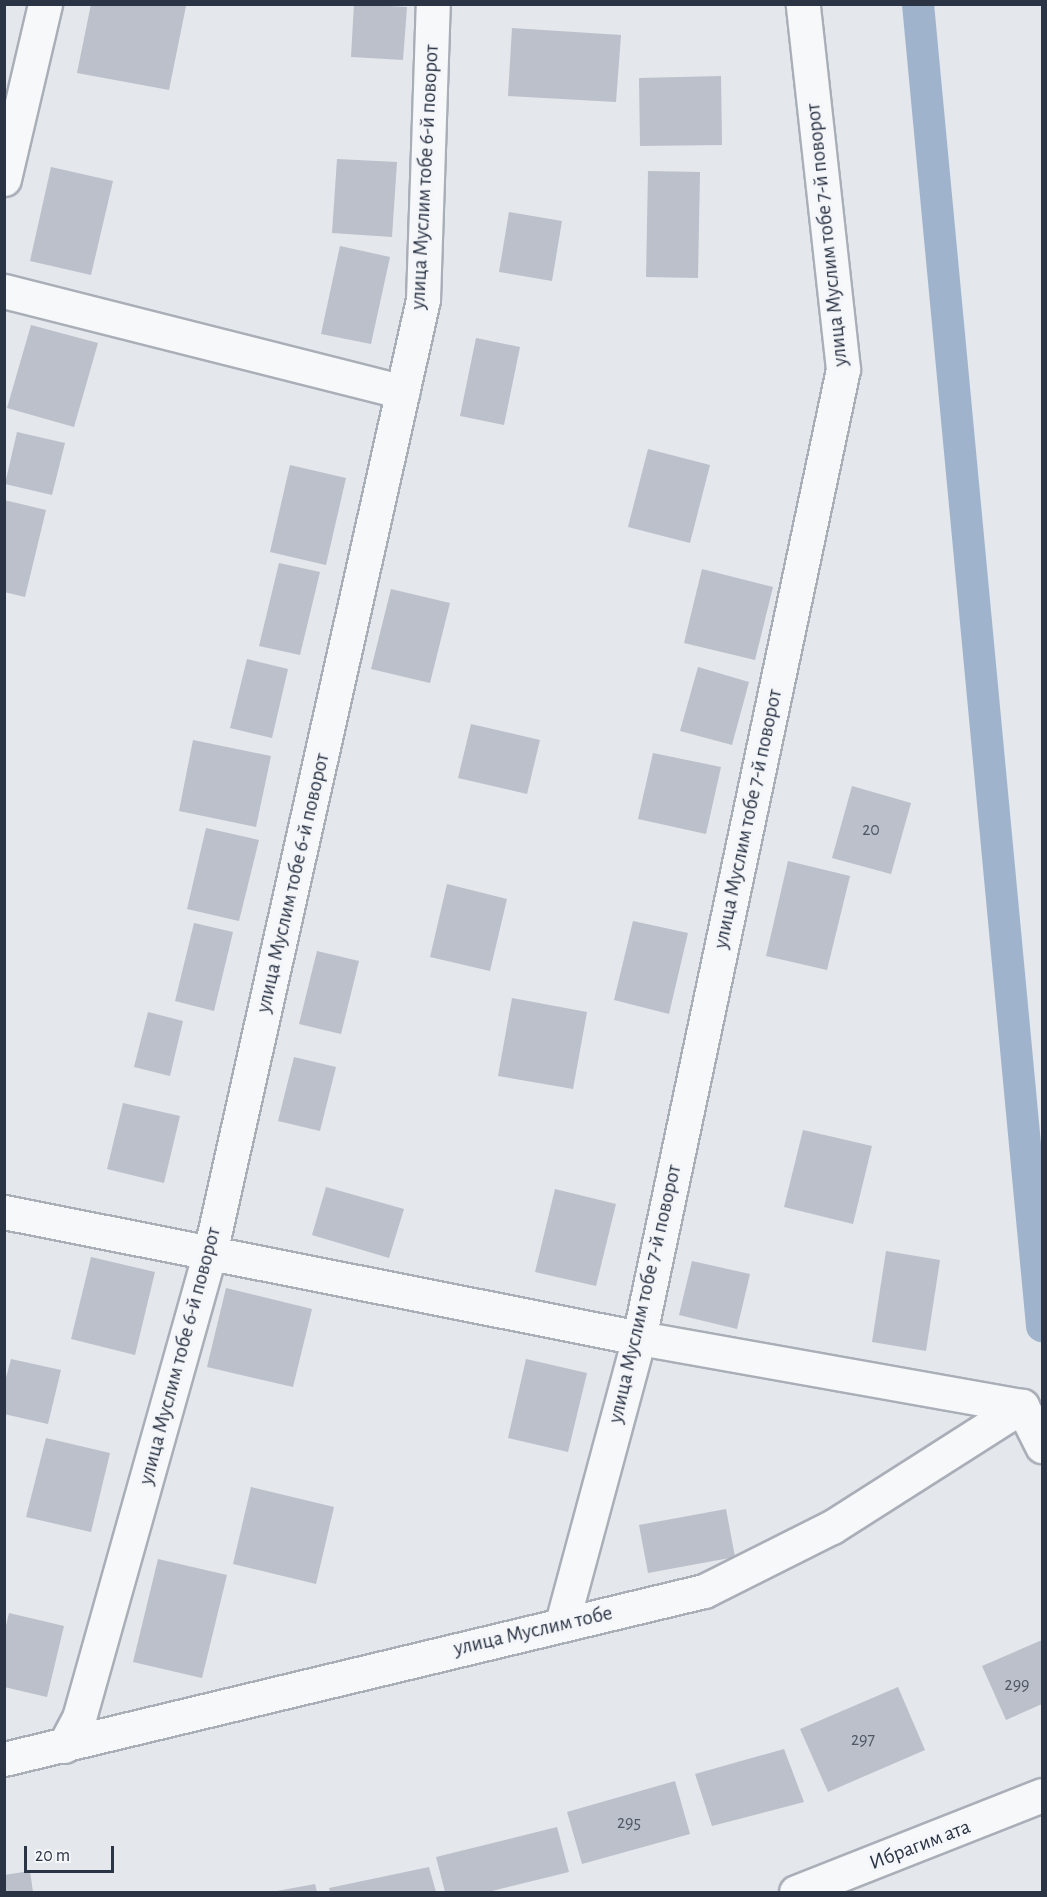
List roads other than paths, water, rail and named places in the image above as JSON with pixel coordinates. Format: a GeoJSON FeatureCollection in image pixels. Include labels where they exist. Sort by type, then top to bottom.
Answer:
{"type":"FeatureCollection","features":[{"type":"Feature","properties":{"kind":"street"},"geometry":{"type":"LineString","coordinates":[[4,180],[45,4]]}},
{"type":"Feature","properties":{"kind":"street","name":"улица Муслим тобе 6-й поворот"},"geometry":{"type":"LineString","coordinates":[[64,1746],[79,1718],[210,1253],[423,299],[433,4]]}},
{"type":"Feature","properties":{"kind":"street","name":"улица Муслим тобе 7-й поворот"},"geometry":{"type":"LineString","coordinates":[[562,1623],[639,1338],[843,369],[803,4]]}},
{"type":"Feature","properties":{"kind":"street"},"geometry":{"type":"LineString","coordinates":[[4,291],[402,392]]}},
{"type":"Feature","properties":{"kind":"street"},"geometry":{"type":"LineString","coordinates":[[4,1212],[639,1338],[1022,1406],[1042,1446]]}},
{"type":"Feature","properties":{"kind":"street","name":"улица Муслим тобе"},"geometry":{"type":"LineString","coordinates":[[4,1759],[562,1623],[704,1591],[832,1527],[1022,1406]]}},
{"type":"Feature","properties":{"kind":"street","name":"Ибрагим ата"},"geometry":{"type":"LineString","coordinates":[[796,1893],[1042,1795]]}},
{"type":"Feature","properties":{"kind":"waterway"},"geometry":{"type":"LineString","coordinates":[[918,4],[1042,1326]]}}]}
